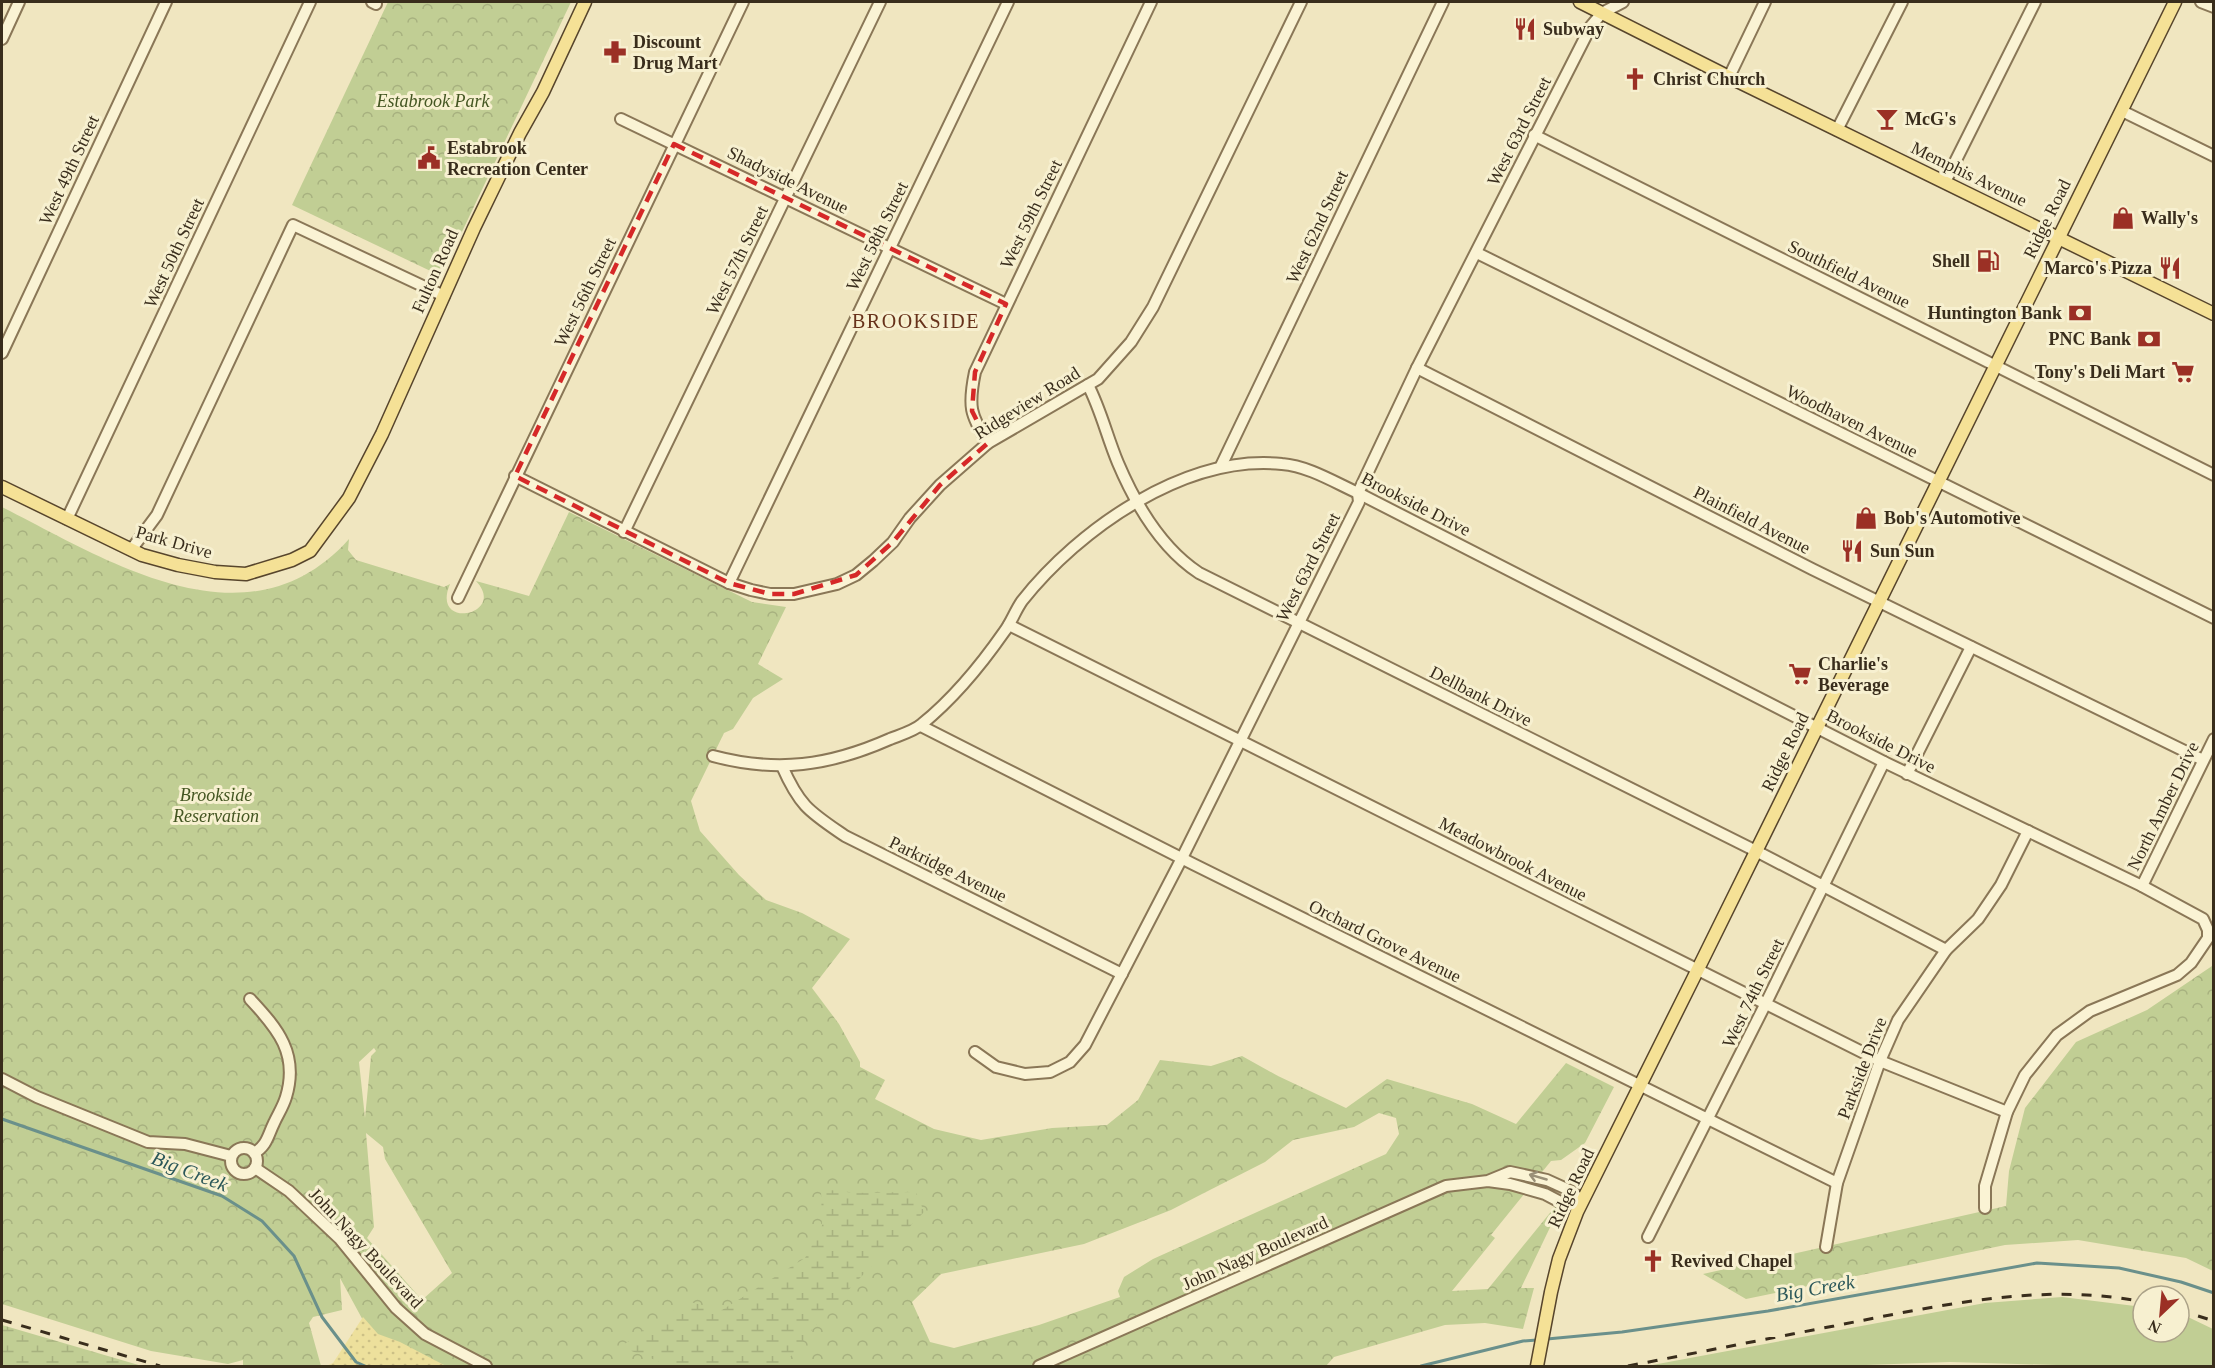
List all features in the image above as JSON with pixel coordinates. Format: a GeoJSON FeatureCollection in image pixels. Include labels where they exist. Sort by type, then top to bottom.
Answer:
{"type":"FeatureCollection","features":[{"type":"Feature","properties":{"kind":"main road","name":"Fulton Road"},"geometry":{"type":"LineString","coordinates":[[310,551],[349,498],[382,434],[474,228],[543,92],[585,2]]}},
{"type":"Feature","properties":{"kind":"main road","name":"Memphis Avenue"},"geometry":{"type":"LineString","coordinates":[[1580,2],[2214,314]]}},
{"type":"Feature","properties":{"kind":"main road","name":"Ridge Road"},"geometry":{"type":"LineString","coordinates":[[1537,1366],[1551,1292],[1568,1234],[1581,1204],[2175,2]]}},
{"type":"Feature","properties":{"kind":"main road","name":"Park Drive"},"geometry":{"type":"LineString","coordinates":[[2,487],[142,555],[215,572],[246,574],[292,560],[310,551]]}},
{"type":"Feature","properties":{"kind":"street"},"geometry":{"type":"LineString","coordinates":[[2,39],[19,2]]}},
{"type":"Feature","properties":{"kind":"street","name":"West 49th Street"},"geometry":{"type":"LineString","coordinates":[[2,353],[166,2]]}},
{"type":"Feature","properties":{"kind":"street","name":"West 50th Street"},"geometry":{"type":"LineString","coordinates":[[67,519],[310,2]]}},
{"type":"Feature","properties":{"kind":"street","name":"West 56th Street"},"geometry":{"type":"LineString","coordinates":[[458,598],[743,2]]}},
{"type":"Feature","properties":{"kind":"street","name":"West 57th Street"},"geometry":{"type":"LineString","coordinates":[[624,532],[880,2]]}},
{"type":"Feature","properties":{"kind":"street","name":"West 58th Street"},"geometry":{"type":"LineString","coordinates":[[729,583],[1008,2]]}},
{"type":"Feature","properties":{"kind":"street","name":"West 59th Street"},"geometry":{"type":"LineString","coordinates":[[988,443],[976,424],[970,397],[975,372],[1151,2]]}},
{"type":"Feature","properties":{"kind":"street","name":"Ridgeview Road"},"geometry":{"type":"LineString","coordinates":[[515,477],[729,583],[752,590],[770,594],[794,594],[837,584],[856,575],[893,542],[910,518],[940,485],[988,443],[1098,379],[1131,342],[1153,307],[1301,2]]}},
{"type":"Feature","properties":{"kind":"street","name":"West 62nd Street"},"geometry":{"type":"LineString","coordinates":[[1221,466],[1443,2]]}},
{"type":"Feature","properties":{"kind":"street","name":"West 63rd Street"},"geometry":{"type":"LineString","coordinates":[[975,1052],[996,1067],[1025,1074],[1050,1072],[1070,1062],[1085,1045],[1182,858],[1359,502],[1358,493],[1417,368],[1477,253],[1534,135],[1591,26],[1602,13],[1623,2]]}},
{"type":"Feature","properties":{"kind":"street"},"geometry":{"type":"LineString","coordinates":[[1729,77],[1765,2]]}},
{"type":"Feature","properties":{"kind":"street"},"geometry":{"type":"LineString","coordinates":[[1837,130],[1902,2]]}},
{"type":"Feature","properties":{"kind":"street"},"geometry":{"type":"LineString","coordinates":[[1945,182],[2035,2]]}},
{"type":"Feature","properties":{"kind":"street"},"geometry":{"type":"LineString","coordinates":[[2201,2],[2214,7]]}},
{"type":"Feature","properties":{"kind":"street"},"geometry":{"type":"LineString","coordinates":[[2122,111],[2214,156]]}},
{"type":"Feature","properties":{"kind":"street","name":"Shadyside Avenue"},"geometry":{"type":"LineString","coordinates":[[621,119],[1006,304]]}},
{"type":"Feature","properties":{"kind":"street","name":"Southfield Avenue"},"geometry":{"type":"LineString","coordinates":[[1534,135],[2214,475]]}},
{"type":"Feature","properties":{"kind":"street"},"geometry":{"type":"LineString","coordinates":[[131,550],[157,515],[293,225],[444,296]]}},
{"type":"Feature","properties":{"kind":"street","name":"Woodhaven Avenue"},"geometry":{"type":"LineString","coordinates":[[1477,253],[2214,618]]}},
{"type":"Feature","properties":{"kind":"street","name":"Plainfield Avenue"},"geometry":{"type":"LineString","coordinates":[[1417,368],[1880,602],[2203,760]]}},
{"type":"Feature","properties":{"kind":"street","name":"Dellbank Drive"},"geometry":{"type":"LineString","coordinates":[[1088,385],[1118,462],[1138,501],[1159,535],[1182,562],[1199,573],[1298,623],[1756,851],[1946,950]]}},
{"type":"Feature","properties":{"kind":"street","name":"Brookside Drive"},"geometry":{"type":"LineString","coordinates":[[713,756],[756,765],[815,764],[863,751],[921,726],[982,663],[1009,625],[1021,603],[1062,557],[1114,515],[1138,501],[1221,466],[1283,464],[1309,471],[1358,493],[1907,774],[2142,886],[2203,919],[2208,930],[2208,938],[2191,963],[2177,975],[2090,1011],[2057,1035],[2025,1075],[2007,1112]]}},
{"type":"Feature","properties":{"kind":"street","name":"Meadowbrook Avenue"},"geometry":{"type":"LineString","coordinates":[[1009,625],[1880,1061],[2007,1112]]}},
{"type":"Feature","properties":{"kind":"street"},"geometry":{"type":"LineString","coordinates":[[1907,774],[1971,647]]}},
{"type":"Feature","properties":{"kind":"street","name":"Orchard Grove Avenue"},"geometry":{"type":"LineString","coordinates":[[921,726],[1837,1183]]}},
{"type":"Feature","properties":{"kind":"street","name":"North Amber Drive"},"geometry":{"type":"LineString","coordinates":[[2142,886],[2214,739]]}},
{"type":"Feature","properties":{"kind":"street","name":"West 74th Street"},"geometry":{"type":"LineString","coordinates":[[1648,1237],[1766,1004],[1884,762]]}},
{"type":"Feature","properties":{"kind":"street","name":"Parkridge Avenue"},"geometry":{"type":"LineString","coordinates":[[782,766],[794,792],[808,811],[845,836],[1122,974]]}},
{"type":"Feature","properties":{"kind":"street","name":"Parkside Drive"},"geometry":{"type":"LineString","coordinates":[[1826,1248],[1837,1183],[1880,1061],[1898,1020],[1946,950],[1978,919],[2001,885],[2028,831]]}},
{"type":"Feature","properties":{"kind":"street"},"geometry":{"type":"LineString","coordinates":[[250,999],[271,1021],[286,1045],[291,1074],[286,1097],[267,1140],[261,1149],[254,1153],[257,1160],[255,1168]]}},
{"type":"Feature","properties":{"kind":"street","name":"John Nagy Boulevard"},"geometry":{"type":"LineString","coordinates":[[2,1079],[37,1097],[148,1142],[185,1144],[231,1156]]}},
{"type":"Feature","properties":{"kind":"street"},"geometry":{"type":"LineString","coordinates":[[1984,1208],[1985,1186],[2007,1112]]}},
{"type":"Feature","properties":{"kind":"street","name":"John Nagy Boulevard"},"geometry":{"type":"LineString","coordinates":[[254,1153],[244,1148],[236,1150],[231,1156],[231,1165],[240,1173],[248,1173],[255,1168],[289,1191],[340,1239],[396,1308],[426,1334],[486,1366]]}},
{"type":"Feature","properties":{"kind":"street","name":"John Nagy Boulevard"},"geometry":{"type":"LineString","coordinates":[[1039,1366],[1446,1186],[1488,1181],[1511,1184],[1545,1194],[1566,1205],[1581,1204]]}},
{"type":"Feature","properties":{"kind":"highlighted area"},"geometry":{"type":"Polygon","coordinates":[[[674,144],[1006,304],[975,372],[972,411],[988,443],[940,485],[893,542],[856,575],[794,594],[770,594],[729,583],[515,476],[674,144]]]}},
{"type":"Feature","properties":{"kind":"green space","name":"Estabrook Park"},"geometry":{"type":"Polygon","coordinates":[[[388,2],[571,2],[441,276],[292,205],[388,2]]]}},
{"type":"Feature","properties":{"kind":"green space","name":"Brookside Reservation"},"geometry":{"type":"Polygon","coordinates":[[[2,507],[131,570],[177,585],[223,593],[267,589],[309,572],[349,539],[348,550],[356,560],[444,587],[450,584],[447,599],[450,608],[458,613],[468,613],[477,609],[483,602],[483,593],[476,581],[529,596],[569,512],[752,602],[786,607],[758,664],[783,679],[753,698],[733,729],[724,733],[691,801],[700,831],[739,875],[766,900],[802,913],[850,939],[812,988],[839,1024],[860,1062],[860,1067],[885,1080],[875,1099],[934,1129],[981,1140],[1052,1128],[1107,1125],[1138,1100],[1160,1060],[1211,1066],[1242,1056],[1346,1108],[1387,1079],[1472,1104],[1516,1124],[1566,1063],[1614,1087],[1585,1143],[1561,1160],[1551,1161],[1491,1235],[1495,1238],[1452,1291],[1488,1289],[1567,1192],[1521,1288],[1534,1288],[1523,1329],[1485,1323],[1445,1325],[1334,1357],[1326,1366],[414,1366],[365,1324],[340,1278],[342,1310],[313,1317],[309,1323],[321,1366],[243,1366],[243,1360],[228,1364],[151,1351],[2,1304],[2,507]],[[374,1048],[359,1062],[365,1118],[371,1056],[376,1051],[374,1048]],[[1379,1113],[1354,1127],[1293,1140],[1265,1162],[1171,1210],[1084,1244],[941,1274],[912,1302],[930,1342],[954,1348],[1039,1325],[1120,1297],[1118,1291],[1124,1277],[1153,1259],[1386,1154],[1399,1134],[1396,1118],[1379,1113]],[[366,1133],[374,1227],[367,1238],[422,1300],[452,1273],[385,1159],[383,1147],[366,1133]]]}},
{"type":"Feature","properties":{"kind":"green space"},"geometry":{"type":"Polygon","coordinates":[[[2212,966],[2213,1271],[2186,1258],[2078,1240],[2005,1245],[1746,1299],[1703,1274],[2006,1206],[2009,1171],[2025,1108],[2076,1042],[2147,1010],[2212,966]]]}},
{"type":"Feature","properties":{"kind":"green space"},"geometry":{"type":"Polygon","coordinates":[[[821,1189],[855,1193],[916,1192],[924,1212],[826,1313],[786,1362],[789,1366],[671,1366],[621,1347],[643,1330],[655,1334],[682,1300],[722,1310],[805,1258],[822,1226],[821,1189]]]}},
{"type":"Feature","properties":{"kind":"green space"},"geometry":{"type":"Polygon","coordinates":[[[2062,1297],[2131,1306],[2131,1344],[2191,1344],[2191,1318],[2213,1329],[2213,1366],[2090,1366],[1950,1362],[1838,1366],[1647,1366],[1985,1303],[2062,1297]]]}},
{"type":"Feature","properties":{"kind":"green space"},"geometry":{"type":"Polygon","coordinates":[[[2,1325],[142,1366],[2,1366],[2,1325]]]}},
{"type":"Feature","properties":{"kind":"sand"},"geometry":{"type":"Polygon","coordinates":[[[363,1317],[378,1334],[400,1342],[446,1366],[326,1366],[333,1363],[363,1317]]]}},
{"type":"Feature","properties":{"kind":"waterway","name":"Big Creek"},"geometry":{"type":"LineString","coordinates":[[2,1119],[222,1196],[262,1221],[294,1256],[322,1317],[356,1362],[365,1366]]}},
{"type":"Feature","properties":{"kind":"waterway","name":"Big Creek"},"geometry":{"type":"LineString","coordinates":[[1547,1339],[1622,1332],[1768,1311],[2037,1263],[2119,1268],[2181,1282],[2214,1293]]}},
{"type":"Feature","properties":{"kind":"waterway","name":"Big Creek"},"geometry":{"type":"LineString","coordinates":[[1421,1366],[1523,1341],[1537,1340]]}},
{"type":"Feature","properties":{"kind":"railway"},"geometry":{"type":"LineString","coordinates":[[1628,1366],[1955,1303],[1993,1298],[2068,1294],[2131,1300]]}},
{"type":"Feature","properties":{"kind":"railway"},"geometry":{"type":"LineString","coordinates":[[2191,1314],[2214,1321]]}},
{"type":"Feature","properties":{"kind":"railway"},"geometry":{"type":"LineString","coordinates":[[2,1320],[160,1366]]}},
{"type":"Feature","properties":{"kind":"place","name":"Subway"},"geometry":{"type":"Point","coordinates":[1525,29]}},
{"type":"Feature","properties":{"kind":"place","name":"Discount Drug Mart"},"geometry":{"type":"Point","coordinates":[615,52]}},
{"type":"Feature","properties":{"kind":"place","name":"Christ Church"},"geometry":{"type":"Point","coordinates":[1635,79]}},
{"type":"Feature","properties":{"kind":"place","name":"McG's"},"geometry":{"type":"Point","coordinates":[1887,119]}},
{"type":"Feature","properties":{"kind":"place","name":"Estabrook Recreation Center"},"geometry":{"type":"Point","coordinates":[429,158]}},
{"type":"Feature","properties":{"kind":"place","name":"Wally's"},"geometry":{"type":"Point","coordinates":[2123,218]}},
{"type":"Feature","properties":{"kind":"place","name":"Shell"},"geometry":{"type":"Point","coordinates":[1988,261]}},
{"type":"Feature","properties":{"kind":"place","name":"Marco's Pizza"},"geometry":{"type":"Point","coordinates":[2170,268]}},
{"type":"Feature","properties":{"kind":"place","name":"Huntington Bank"},"geometry":{"type":"Point","coordinates":[2080,313]}},
{"type":"Feature","properties":{"kind":"place","name":"PNC Bank"},"geometry":{"type":"Point","coordinates":[2149,339]}},
{"type":"Feature","properties":{"kind":"place","name":"Tony's Deli Mart"},"geometry":{"type":"Point","coordinates":[2183,372]}},
{"type":"Feature","properties":{"kind":"place","name":"Bob's Automotive"},"geometry":{"type":"Point","coordinates":[1866,518]}},
{"type":"Feature","properties":{"kind":"place","name":"Sun Sun"},"geometry":{"type":"Point","coordinates":[1852,551]}},
{"type":"Feature","properties":{"kind":"place","name":"Charlie's Beverage"},"geometry":{"type":"Point","coordinates":[1800,674]}},
{"type":"Feature","properties":{"kind":"place","name":"Revived Chapel"},"geometry":{"type":"Point","coordinates":[1653,1261]}},
{"type":"Feature","properties":{"kind":"district","name":"BROOKSIDE"},"geometry":{"type":"Point","coordinates":[916,321]}}]}
